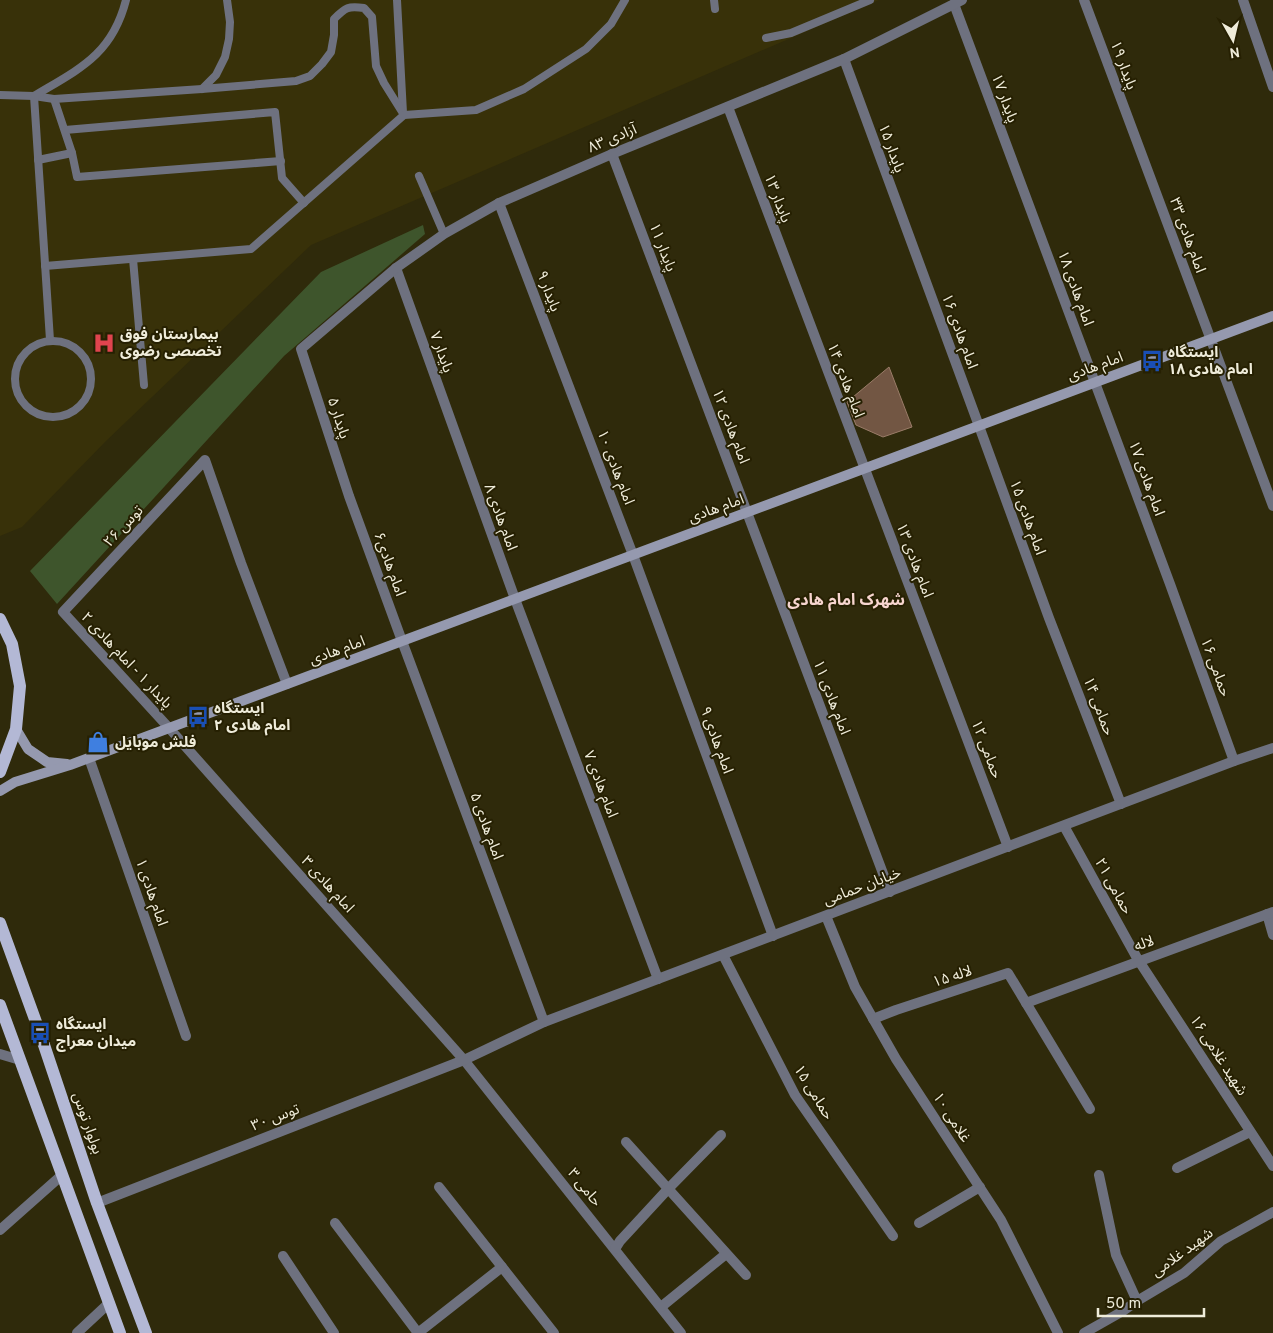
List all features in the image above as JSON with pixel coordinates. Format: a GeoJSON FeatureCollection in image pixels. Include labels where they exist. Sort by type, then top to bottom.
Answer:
{"type":"FeatureCollection","features":[{"type":"Feature","properties":{"kind":"main road","name":"امام هادی"},"geometry":{"type":"LineString","coordinates":[[0,791],[15,782],[70,765],[170,728],[1273,316]]}},
{"type":"Feature","properties":{"kind":"main road"},"geometry":{"type":"LineString","coordinates":[[0,619],[12,644],[20,686],[16,728],[0,772]]}},
{"type":"Feature","properties":{"kind":"main road"},"geometry":{"type":"LineString","coordinates":[[16,728],[28,749],[47,762],[70,765]]}},
{"type":"Feature","properties":{"kind":"main road","name":"بولوار توس"},"geometry":{"type":"LineString","coordinates":[[0,923],[40,1032],[97,1203],[146,1333]]}},
{"type":"Feature","properties":{"kind":"main road"},"geometry":{"type":"LineString","coordinates":[[0,1005],[120,1333]]}},
{"type":"Feature","properties":{"kind":"street","name":"پایدار ۱۹"},"geometry":{"type":"LineString","coordinates":[[1084,0],[1137,142]]}},
{"type":"Feature","properties":{"kind":"street"},"geometry":{"type":"LineString","coordinates":[[1244,0],[1273,87]]}},
{"type":"Feature","properties":{"kind":"street","name":"آزادی ۸۳"},"geometry":{"type":"LineString","coordinates":[[301,349],[396,268],[444,234],[499,203],[612,154],[844,59],[958,2]]}},
{"type":"Feature","properties":{"kind":"street","name":"پایدار ۱۷"},"geometry":{"type":"LineString","coordinates":[[958,2],[1028,203]]}},
{"type":"Feature","properties":{"kind":"street","name":"پایدار ۱۵"},"geometry":{"type":"LineString","coordinates":[[844,59],[913,247]]}},
{"type":"Feature","properties":{"kind":"street","name":"پایدار ۱۳"},"geometry":{"type":"LineString","coordinates":[[728,107],[801,301]]}},
{"type":"Feature","properties":{"kind":"street","name":"امام هادی ۳۳"},"geometry":{"type":"LineString","coordinates":[[1137,142],[1273,506]]}},
{"type":"Feature","properties":{"kind":"street","name":"پایدار ۱۱"},"geometry":{"type":"LineString","coordinates":[[612,154],[686,351]]}},
{"type":"Feature","properties":{"kind":"street","name":"پایدار ۹"},"geometry":{"type":"LineString","coordinates":[[499,203],[570,390]]}},
{"type":"Feature","properties":{"kind":"street","name":"امام هادی ۱۸"},"geometry":{"type":"LineString","coordinates":[[1028,203],[1095,383]]}},
{"type":"Feature","properties":{"kind":"street","name":"امام هادی ۱۶"},"geometry":{"type":"LineString","coordinates":[[913,247],[979,426]]}},
{"type":"Feature","properties":{"kind":"street","name":"پایدار ۷"},"geometry":{"type":"LineString","coordinates":[[396,268],[460,445]]}},
{"type":"Feature","properties":{"kind":"street","name":"امام هادی ۱۴"},"geometry":{"type":"LineString","coordinates":[[801,301],[864,469]]}},
{"type":"Feature","properties":{"kind":"street","name":"پایدار ۵"},"geometry":{"type":"LineString","coordinates":[[301,349],[349,496]]}},
{"type":"Feature","properties":{"kind":"street","name":"امام هادی ۱۲"},"geometry":{"type":"LineString","coordinates":[[686,351],[747,513]]}},
{"type":"Feature","properties":{"kind":"street","name":"امام هادی ۱۷"},"geometry":{"type":"LineString","coordinates":[[1095,383],[1170,584]]}},
{"type":"Feature","properties":{"kind":"street","name":"امام هادی ۱۰"},"geometry":{"type":"LineString","coordinates":[[570,390],[633,555]]}},
{"type":"Feature","properties":{"kind":"street","name":"امام هادی ۱۵"},"geometry":{"type":"LineString","coordinates":[[979,426],[1049,618]]}},
{"type":"Feature","properties":{"kind":"street","name":"امام هادی ۸"},"geometry":{"type":"LineString","coordinates":[[460,445],[515,599]]}},
{"type":"Feature","properties":{"kind":"street","name":"توس ۲۶"},"geometry":{"type":"LineString","coordinates":[[63,612],[205,460],[241,563],[287,684]]}},
{"type":"Feature","properties":{"kind":"street","name":"امام هادی ۱۳"},"geometry":{"type":"LineString","coordinates":[[864,469],[938,662]]}},
{"type":"Feature","properties":{"kind":"street","name":"امام هادی۶"},"geometry":{"type":"LineString","coordinates":[[349,496],[402,641]]}},
{"type":"Feature","properties":{"kind":"street","name":"امام هادی ۱۱"},"geometry":{"type":"LineString","coordinates":[[747,513],[890,892]]}},
{"type":"Feature","properties":{"kind":"street","name":"امام هادی ۹"},"geometry":{"type":"LineString","coordinates":[[633,555],[773,936]]}},
{"type":"Feature","properties":{"kind":"street","name":"حمامی ۱۶"},"geometry":{"type":"LineString","coordinates":[[1170,584],[1234,761]]}},
{"type":"Feature","properties":{"kind":"street","name":"امام هادی ۷"},"geometry":{"type":"LineString","coordinates":[[515,599],[658,979]]}},
{"type":"Feature","properties":{"kind":"street","name":"پایدار ۱ - امام هادی ۲"},"geometry":{"type":"LineString","coordinates":[[63,612],[170,728]]}},
{"type":"Feature","properties":{"kind":"street","name":"حمامی ۱۴"},"geometry":{"type":"LineString","coordinates":[[1049,618],[1121,804]]}},
{"type":"Feature","properties":{"kind":"street","name":"امام هادی ۵"},"geometry":{"type":"LineString","coordinates":[[402,641],[544,1022]]}},
{"type":"Feature","properties":{"kind":"street","name":"حمامی ۱۲"},"geometry":{"type":"LineString","coordinates":[[938,662],[1008,847]]}},
{"type":"Feature","properties":{"kind":"street","name":"امام هادی ۳"},"geometry":{"type":"LineString","coordinates":[[170,728],[464,1060]]}},
{"type":"Feature","properties":{"kind":"street","name":"خیابان حمامی"},"geometry":{"type":"LineString","coordinates":[[464,1060],[544,1022],[1234,761],[1273,748]]}},
{"type":"Feature","properties":{"kind":"street","name":"امام هادی ۱"},"geometry":{"type":"LineString","coordinates":[[89,758],[186,1036]]}},
{"type":"Feature","properties":{"kind":"street","name":"حمامی ۲۱"},"geometry":{"type":"LineString","coordinates":[[1064,826],[1139,961]]}},
{"type":"Feature","properties":{"kind":"street"},"geometry":{"type":"LineString","coordinates":[[1270,913],[1273,936]]}},
{"type":"Feature","properties":{"kind":"street","name":"لاله"},"geometry":{"type":"LineString","coordinates":[[1026,1003],[1270,913]]}},
{"type":"Feature","properties":{"kind":"street","name":"غلامی ۱۰"},"geometry":{"type":"LineString","coordinates":[[826,916],[855,987],[896,1059],[1001,1220],[1058,1333]]}},
{"type":"Feature","properties":{"kind":"street","name":"حمامی ۱۵"},"geometry":{"type":"LineString","coordinates":[[723,954],[795,1095],[893,1236]]}},
{"type":"Feature","properties":{"kind":"street","name":"شهید غلامی ۱۶"},"geometry":{"type":"LineString","coordinates":[[1139,961],[1273,1166]]}},
{"type":"Feature","properties":{"kind":"street","name":"لاله ۱۵"},"geometry":{"type":"LineString","coordinates":[[873,1019],[1008,973],[1026,1003]]}},
{"type":"Feature","properties":{"kind":"street"},"geometry":{"type":"LineString","coordinates":[[1026,1003],[1090,1110]]}},
{"type":"Feature","properties":{"kind":"street"},"geometry":{"type":"LineString","coordinates":[[0,1054],[20,1060]]}},
{"type":"Feature","properties":{"kind":"street","name":"توس ۳۰"},"geometry":{"type":"LineString","coordinates":[[97,1203],[464,1060]]}},
{"type":"Feature","properties":{"kind":"street","name":"حامی ۳"},"geometry":{"type":"LineString","coordinates":[[464,1060],[682,1333]]}},
{"type":"Feature","properties":{"kind":"street"},"geometry":{"type":"LineString","coordinates":[[1177,1168],[1250,1132]]}},
{"type":"Feature","properties":{"kind":"street"},"geometry":{"type":"LineString","coordinates":[[616,1249],[620,1241],[668,1189],[721,1136]]}},
{"type":"Feature","properties":{"kind":"street"},"geometry":{"type":"LineString","coordinates":[[626,1142],[746,1275]]}},
{"type":"Feature","properties":{"kind":"street"},"geometry":{"type":"LineString","coordinates":[[0,1230],[62,1175]]}},
{"type":"Feature","properties":{"kind":"street"},"geometry":{"type":"LineString","coordinates":[[1099,1175],[1116,1255],[1137,1301]]}},
{"type":"Feature","properties":{"kind":"street"},"geometry":{"type":"LineString","coordinates":[[439,1187],[554,1333]]}},
{"type":"Feature","properties":{"kind":"street"},"geometry":{"type":"LineString","coordinates":[[919,1223],[980,1187]]}},
{"type":"Feature","properties":{"kind":"street","name":"شهید غلامی"},"geometry":{"type":"LineString","coordinates":[[1084,1333],[1123,1312],[1137,1301],[1184,1273],[1221,1241],[1273,1212]]}},
{"type":"Feature","properties":{"kind":"street"},"geometry":{"type":"LineString","coordinates":[[334,1223],[418,1333],[502,1267]]}},
{"type":"Feature","properties":{"kind":"street"},"geometry":{"type":"LineString","coordinates":[[661,1307],[726,1254]]}},
{"type":"Feature","properties":{"kind":"street"},"geometry":{"type":"LineString","coordinates":[[283,1256],[334,1333]]}},
{"type":"Feature","properties":{"kind":"street"},"geometry":{"type":"LineString","coordinates":[[77,1333],[108,1304]]}},
{"type":"Feature","properties":{"kind":"lane"},"geometry":{"type":"LineString","coordinates":[[202,89],[216,75],[225,57],[230,22],[227,0]]}},
{"type":"Feature","properties":{"kind":"lane"},"geometry":{"type":"LineString","coordinates":[[397,0],[404,115]]}},
{"type":"Feature","properties":{"kind":"lane"},"geometry":{"type":"LineString","coordinates":[[45,266],[252,249],[404,115],[476,110],[524,89],[586,49],[611,24],[625,0]]}},
{"type":"Feature","properties":{"kind":"lane"},"geometry":{"type":"LineString","coordinates":[[714,0],[715,9]]}},
{"type":"Feature","properties":{"kind":"lane"},"geometry":{"type":"LineString","coordinates":[[766,38],[790,32],[870,0]]}},
{"type":"Feature","properties":{"kind":"lane"},"geometry":{"type":"LineString","coordinates":[[34,96],[76,71],[99,53],[116,30],[125,3]]}},
{"type":"Feature","properties":{"kind":"lane"},"geometry":{"type":"LineString","coordinates":[[0,95],[34,96],[54,99],[296,81],[310,76],[332,52],[334,18],[343,9],[353,7],[364,8],[372,18],[376,66],[404,115]]}},
{"type":"Feature","properties":{"kind":"lane"},"geometry":{"type":"LineString","coordinates":[[34,96],[50,340]]}},
{"type":"Feature","properties":{"kind":"lane"},"geometry":{"type":"LineString","coordinates":[[54,99],[72,153],[77,177],[281,161]]}},
{"type":"Feature","properties":{"kind":"lane"},"geometry":{"type":"LineString","coordinates":[[65,130],[275,112],[282,178],[304,202]]}},
{"type":"Feature","properties":{"kind":"lane"},"geometry":{"type":"LineString","coordinates":[[38,160],[72,153]]}},
{"type":"Feature","properties":{"kind":"lane"},"geometry":{"type":"LineString","coordinates":[[419,176],[444,234]]}},
{"type":"Feature","properties":{"kind":"lane"},"geometry":{"type":"LineString","coordinates":[[134,259],[144,385]]}},
{"type":"Feature","properties":{"kind":"lane"},"geometry":{"type":"LineString","coordinates":[[50,340],[62,341],[73,346],[82,354],[88,364],[91,376],[90,388],[85,399],[72,412],[55,417],[43,416],[32,411],[23,403],[17,393],[14,381],[15,369],[20,358],[28,349],[38,343],[50,340]]}},
{"type":"Feature","properties":{"kind":"shaded area","name":"بیمارستان فوق تخصصی رضوی"},"geometry":{"type":"Polygon","coordinates":[[[0,0],[879,0],[311,245],[106,441],[22,527],[0,536],[0,0]]]}},
{"type":"Feature","properties":{"kind":"green space"},"geometry":{"type":"Polygon","coordinates":[[[423,225],[425,234],[284,356],[57,604],[30,571],[321,272],[423,225]]]}},
{"type":"Feature","properties":{"kind":"building"},"geometry":{"type":"Polygon","coordinates":[[[889,367],[912,427],[883,437],[856,425],[847,402],[889,367]]]}},
{"type":"Feature","properties":{"kind":"place","name":"بیمارستان فوق تخصصی رضوی"},"geometry":{"type":"Point","coordinates":[104,343]}},
{"type":"Feature","properties":{"kind":"place","name":"ایستگاه امام هادی ۱۸"},"geometry":{"type":"Point","coordinates":[1152,361]}},
{"type":"Feature","properties":{"kind":"place","name":"ایستگاه امام هادی ۲"},"geometry":{"type":"Point","coordinates":[198,717]}},
{"type":"Feature","properties":{"kind":"place","name":"فلش موبایل"},"geometry":{"type":"Point","coordinates":[98,742]}},
{"type":"Feature","properties":{"kind":"place","name":"ایستگاه میدان معراج"},"geometry":{"type":"Point","coordinates":[40,1033]}},
{"type":"Feature","properties":{"kind":"district","name":"شهرک امام هادی"},"geometry":{"type":"Point","coordinates":[846,599]}}]}
